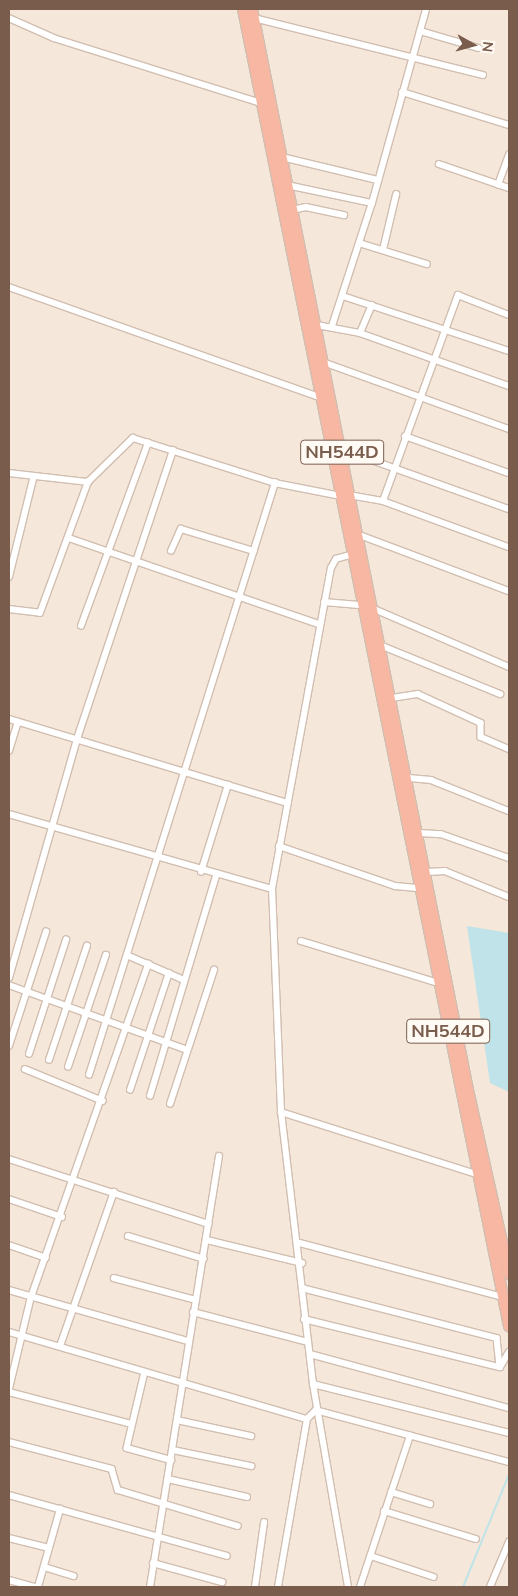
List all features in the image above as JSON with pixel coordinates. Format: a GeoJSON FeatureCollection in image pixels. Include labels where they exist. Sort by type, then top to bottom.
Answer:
{"type":"FeatureCollection","features":[{"type":"Feature","properties":{"kind":"highway","name":"NH544D"},"geometry":{"type":"LineString","coordinates":[[243,9],[320,397],[345,496],[358,534],[368,606],[438,983],[509,1326]]}},
{"type":"Feature","properties":{"kind":"highway","name":"NH544D"},"geometry":{"type":"LineString","coordinates":[[253,13],[341,449],[353,554],[380,645],[392,698],[420,832],[468,1090],[509,1274]]}},
{"type":"Feature","properties":{"kind":"street"},"geometry":{"type":"LineString","coordinates":[[332,326],[372,203],[426,9]]}},
{"type":"Feature","properties":{"kind":"street"},"geometry":{"type":"LineString","coordinates":[[253,13],[483,75]]}},
{"type":"Feature","properties":{"kind":"street"},"geometry":{"type":"LineString","coordinates":[[9,18],[54,38],[262,103]]}},
{"type":"Feature","properties":{"kind":"street"},"geometry":{"type":"LineString","coordinates":[[420,30],[479,48]]}},
{"type":"Feature","properties":{"kind":"street"},"geometry":{"type":"LineString","coordinates":[[402,92],[509,125]]}},
{"type":"Feature","properties":{"kind":"street"},"geometry":{"type":"LineString","coordinates":[[498,185],[509,155]]}},
{"type":"Feature","properties":{"kind":"street"},"geometry":{"type":"LineString","coordinates":[[282,157],[378,180]]}},
{"type":"Feature","properties":{"kind":"street"},"geometry":{"type":"LineString","coordinates":[[439,164],[509,188]]}},
{"type":"Feature","properties":{"kind":"street"},"geometry":{"type":"LineString","coordinates":[[287,185],[372,203]]}},
{"type":"Feature","properties":{"kind":"street"},"geometry":{"type":"LineString","coordinates":[[383,250],[396,196]]}},
{"type":"Feature","properties":{"kind":"street"},"geometry":{"type":"LineString","coordinates":[[292,210],[306,207],[344,215]]}},
{"type":"Feature","properties":{"kind":"street"},"geometry":{"type":"LineString","coordinates":[[359,243],[427,264]]}},
{"type":"Feature","properties":{"kind":"street"},"geometry":{"type":"LineString","coordinates":[[9,287],[320,397]]}},
{"type":"Feature","properties":{"kind":"street"},"geometry":{"type":"LineString","coordinates":[[382,501],[458,294],[509,315]]}},
{"type":"Feature","properties":{"kind":"street"},"geometry":{"type":"LineString","coordinates":[[343,296],[445,328],[509,351]]}},
{"type":"Feature","properties":{"kind":"street"},"geometry":{"type":"LineString","coordinates":[[360,333],[372,305]]}},
{"type":"Feature","properties":{"kind":"street"},"geometry":{"type":"LineString","coordinates":[[316,326],[332,326],[360,333],[509,386]]}},
{"type":"Feature","properties":{"kind":"street"},"geometry":{"type":"LineString","coordinates":[[322,362],[418,399],[509,428]]}},
{"type":"Feature","properties":{"kind":"street"},"geometry":{"type":"LineString","coordinates":[[406,436],[509,473]]}},
{"type":"Feature","properties":{"kind":"street"},"geometry":{"type":"LineString","coordinates":[[9,609],[40,613],[88,482],[133,438],[275,483],[382,501],[509,547]]}},
{"type":"Feature","properties":{"kind":"street"},"geometry":{"type":"LineString","coordinates":[[81,626],[148,443]]}},
{"type":"Feature","properties":{"kind":"street"},"geometry":{"type":"LineString","coordinates":[[341,449],[509,509]]}},
{"type":"Feature","properties":{"kind":"street"},"geometry":{"type":"LineString","coordinates":[[9,978],[77,739],[173,451]]}},
{"type":"Feature","properties":{"kind":"street"},"geometry":{"type":"LineString","coordinates":[[9,473],[33,479],[88,482]]}},
{"type":"Feature","properties":{"kind":"street"},"geometry":{"type":"LineString","coordinates":[[9,577],[33,479]]}},
{"type":"Feature","properties":{"kind":"street"},"geometry":{"type":"LineString","coordinates":[[89,1075],[108,1020],[157,857],[275,483]]}},
{"type":"Feature","properties":{"kind":"street"},"geometry":{"type":"LineString","coordinates":[[171,551],[182,529],[254,552]]}},
{"type":"Feature","properties":{"kind":"street"},"geometry":{"type":"LineString","coordinates":[[358,534],[509,591]]}},
{"type":"Feature","properties":{"kind":"street"},"geometry":{"type":"LineString","coordinates":[[69,538],[136,564],[318,624]]}},
{"type":"Feature","properties":{"kind":"street"},"geometry":{"type":"LineString","coordinates":[[348,1587],[316,1410],[304,1319],[300,1243],[282,1112],[272,889],[318,624],[332,563],[353,554]]}},
{"type":"Feature","properties":{"kind":"street"},"geometry":{"type":"LineString","coordinates":[[324,602],[368,606],[509,667]]}},
{"type":"Feature","properties":{"kind":"street"},"geometry":{"type":"LineString","coordinates":[[380,645],[500,694]]}},
{"type":"Feature","properties":{"kind":"street"},"geometry":{"type":"LineString","coordinates":[[392,698],[418,694],[481,723],[481,737],[509,749]]}},
{"type":"Feature","properties":{"kind":"street"},"geometry":{"type":"LineString","coordinates":[[9,719],[185,770],[288,803]]}},
{"type":"Feature","properties":{"kind":"street"},"geometry":{"type":"LineString","coordinates":[[9,751],[18,722]]}},
{"type":"Feature","properties":{"kind":"street"},"geometry":{"type":"LineString","coordinates":[[409,778],[430,780],[509,811]]}},
{"type":"Feature","properties":{"kind":"street"},"geometry":{"type":"LineString","coordinates":[[201,872],[228,785]]}},
{"type":"Feature","properties":{"kind":"street"},"geometry":{"type":"LineString","coordinates":[[9,814],[157,857],[201,872],[272,889]]}},
{"type":"Feature","properties":{"kind":"street"},"geometry":{"type":"LineString","coordinates":[[420,832],[441,834],[509,858]]}},
{"type":"Feature","properties":{"kind":"street"},"geometry":{"type":"LineString","coordinates":[[279,846],[396,886],[420,888]]}},
{"type":"Feature","properties":{"kind":"street"},"geometry":{"type":"LineString","coordinates":[[427,872],[445,871],[509,896]]}},
{"type":"Feature","properties":{"kind":"street"},"geometry":{"type":"LineString","coordinates":[[150,1096],[170,1042],[184,980],[216,876]]}},
{"type":"Feature","properties":{"kind":"street"},"geometry":{"type":"LineString","coordinates":[[9,1046],[46,932]]}},
{"type":"Feature","properties":{"kind":"street"},"geometry":{"type":"LineString","coordinates":[[29,1054],[66,940]]}},
{"type":"Feature","properties":{"kind":"street"},"geometry":{"type":"LineString","coordinates":[[301,941],[438,983]]}},
{"type":"Feature","properties":{"kind":"street"},"geometry":{"type":"LineString","coordinates":[[49,1060],[87,946]]}},
{"type":"Feature","properties":{"kind":"street"},"geometry":{"type":"LineString","coordinates":[[68,1067],[106,955]]}},
{"type":"Feature","properties":{"kind":"street"},"geometry":{"type":"LineString","coordinates":[[127,955],[184,980]]}},
{"type":"Feature","properties":{"kind":"street"},"geometry":{"type":"LineString","coordinates":[[132,1424],[9,1390],[20,1335],[31,1297],[76,1178],[148,964]]}},
{"type":"Feature","properties":{"kind":"street"},"geometry":{"type":"LineString","coordinates":[[170,1104],[214,970]]}},
{"type":"Feature","properties":{"kind":"street"},"geometry":{"type":"LineString","coordinates":[[130,1090],[169,973]]}},
{"type":"Feature","properties":{"kind":"street"},"geometry":{"type":"LineString","coordinates":[[9,985],[128,1026],[188,1050]]}},
{"type":"Feature","properties":{"kind":"street"},"geometry":{"type":"LineString","coordinates":[[25,1069],[103,1101]]}},
{"type":"Feature","properties":{"kind":"street"},"geometry":{"type":"LineString","coordinates":[[282,1112],[477,1174]]}},
{"type":"Feature","properties":{"kind":"street"},"geometry":{"type":"LineString","coordinates":[[150,1587],[184,1383],[188,1341],[210,1224],[219,1156]]}},
{"type":"Feature","properties":{"kind":"street"},"geometry":{"type":"LineString","coordinates":[[9,1159],[76,1178],[210,1224]]}},
{"type":"Feature","properties":{"kind":"street"},"geometry":{"type":"LineString","coordinates":[[60,1346],[114,1192]]}},
{"type":"Feature","properties":{"kind":"street"},"geometry":{"type":"LineString","coordinates":[[9,1199],[62,1217]]}},
{"type":"Feature","properties":{"kind":"street"},"geometry":{"type":"LineString","coordinates":[[128,1236],[204,1259]]}},
{"type":"Feature","properties":{"kind":"street"},"geometry":{"type":"LineString","coordinates":[[207,1240],[302,1263]]}},
{"type":"Feature","properties":{"kind":"street"},"geometry":{"type":"LineString","coordinates":[[300,1243],[503,1297]]}},
{"type":"Feature","properties":{"kind":"street"},"geometry":{"type":"LineString","coordinates":[[9,1245],[46,1258]]}},
{"type":"Feature","properties":{"kind":"street"},"geometry":{"type":"LineString","coordinates":[[114,1278],[196,1300]]}},
{"type":"Feature","properties":{"kind":"street"},"geometry":{"type":"LineString","coordinates":[[302,1288],[497,1338],[500,1367]]}},
{"type":"Feature","properties":{"kind":"street"},"geometry":{"type":"LineString","coordinates":[[9,1290],[188,1341]]}},
{"type":"Feature","properties":{"kind":"street"},"geometry":{"type":"LineString","coordinates":[[193,1312],[308,1342]]}},
{"type":"Feature","properties":{"kind":"street"},"geometry":{"type":"LineString","coordinates":[[304,1319],[500,1367]]}},
{"type":"Feature","properties":{"kind":"street"},"geometry":{"type":"LineString","coordinates":[[9,1332],[307,1418]]}},
{"type":"Feature","properties":{"kind":"street"},"geometry":{"type":"LineString","coordinates":[[500,1367],[509,1352]]}},
{"type":"Feature","properties":{"kind":"street"},"geometry":{"type":"LineString","coordinates":[[310,1354],[509,1408]]}},
{"type":"Feature","properties":{"kind":"street"},"geometry":{"type":"LineString","coordinates":[[145,1372],[132,1424],[129,1451],[171,1460]]}},
{"type":"Feature","properties":{"kind":"street"},"geometry":{"type":"LineString","coordinates":[[313,1384],[509,1433]]}},
{"type":"Feature","properties":{"kind":"street"},"geometry":{"type":"LineString","coordinates":[[278,1587],[307,1418],[316,1410]]}},
{"type":"Feature","properties":{"kind":"street"},"geometry":{"type":"LineString","coordinates":[[316,1410],[509,1462]]}},
{"type":"Feature","properties":{"kind":"street"},"geometry":{"type":"LineString","coordinates":[[177,1420],[251,1436]]}},
{"type":"Feature","properties":{"kind":"street"},"geometry":{"type":"LineString","coordinates":[[360,1587],[410,1436]]}},
{"type":"Feature","properties":{"kind":"street"},"geometry":{"type":"LineString","coordinates":[[9,1442],[112,1469],[117,1474],[118,1490],[238,1526]]}},
{"type":"Feature","properties":{"kind":"street"},"geometry":{"type":"LineString","coordinates":[[173,1450],[251,1466]]}},
{"type":"Feature","properties":{"kind":"street"},"geometry":{"type":"LineString","coordinates":[[168,1479],[247,1497]]}},
{"type":"Feature","properties":{"kind":"street"},"geometry":{"type":"LineString","coordinates":[[390,1492],[430,1504]]}},
{"type":"Feature","properties":{"kind":"street"},"geometry":{"type":"LineString","coordinates":[[9,1495],[227,1556]]}},
{"type":"Feature","properties":{"kind":"street"},"geometry":{"type":"LineString","coordinates":[[9,1580],[37,1587],[60,1509]]}},
{"type":"Feature","properties":{"kind":"street"},"geometry":{"type":"LineString","coordinates":[[384,1511],[476,1539]]}},
{"type":"Feature","properties":{"kind":"street"},"geometry":{"type":"LineString","coordinates":[[255,1587],[264,1523]]}},
{"type":"Feature","properties":{"kind":"street"},"geometry":{"type":"LineString","coordinates":[[9,1538],[49,1548]]}},
{"type":"Feature","properties":{"kind":"street"},"geometry":{"type":"LineString","coordinates":[[490,1587],[509,1542]]}},
{"type":"Feature","properties":{"kind":"street"},"geometry":{"type":"LineString","coordinates":[[371,1556],[434,1577]]}},
{"type":"Feature","properties":{"kind":"street"},"geometry":{"type":"LineString","coordinates":[[153,1563],[222,1582]]}},
{"type":"Feature","properties":{"kind":"street"},"geometry":{"type":"LineString","coordinates":[[44,1567],[74,1576]]}},
{"type":"Feature","properties":{"kind":"shaded area"},"geometry":{"type":"Polygon","coordinates":[[[9,9],[509,9],[509,1587],[9,1587],[9,9]]]}},
{"type":"Feature","properties":{"kind":"water"},"geometry":{"type":"Polygon","coordinates":[[[467,926],[509,933],[509,1092],[490,1083],[467,926]]]}},
{"type":"Feature","properties":{"kind":"waterway"},"geometry":{"type":"LineString","coordinates":[[463,1587],[509,1474]]}}]}
